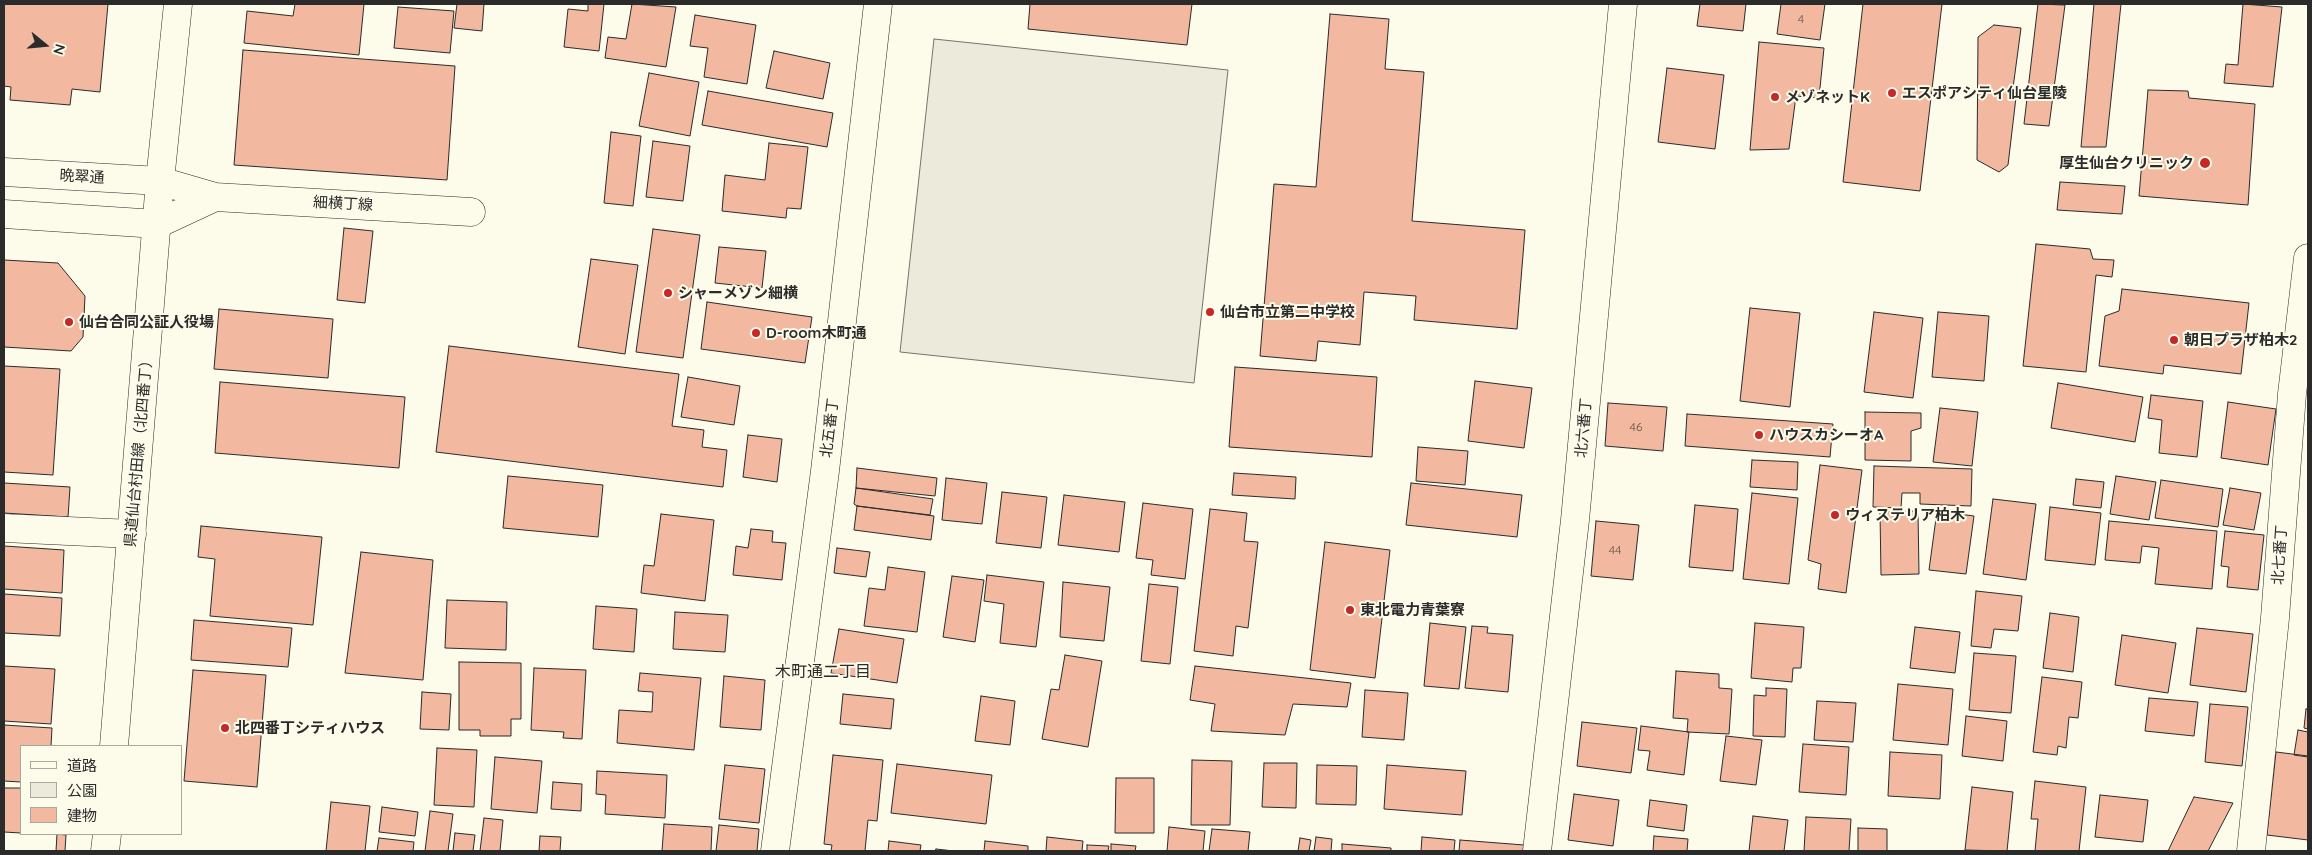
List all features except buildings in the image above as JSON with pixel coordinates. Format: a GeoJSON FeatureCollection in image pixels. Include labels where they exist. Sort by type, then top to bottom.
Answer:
{"type":"FeatureCollection","features":[{"type":"Feature","properties":{"kind":"street","name":"県道仙台村田線（北四番丁）"},"geometry":{"type":"LineString","coordinates":[[114,745],[160,181],[178,4]]}},
{"type":"Feature","properties":{"kind":"street","name":"北五番丁"},"geometry":{"type":"LineString","coordinates":[[775,851],[827,451],[878,4]]}},
{"type":"Feature","properties":{"kind":"street","name":"北六番丁"},"geometry":{"type":"LineString","coordinates":[[1537,851],[1576,510],[1623,4]]}},
{"type":"Feature","properties":{"kind":"street","name":"晩翠通"},"geometry":{"type":"LineString","coordinates":[[4,172],[160,181],[215,197]]}},
{"type":"Feature","properties":{"kind":"street","name":"細横丁線"},"geometry":{"type":"LineString","coordinates":[[215,197],[471,212]]}},
{"type":"Feature","properties":{"kind":"street"},"geometry":{"type":"LineString","coordinates":[[4,214],[157,224],[215,197]]}},
{"type":"Feature","properties":{"kind":"street","name":"北七番丁"},"geometry":{"type":"LineString","coordinates":[[2250,851],[2275,618],[2292,394],[2308,258]]}},
{"type":"Feature","properties":{"kind":"street"},"geometry":{"type":"LineString","coordinates":[[4,528],[132,534]]}},
{"type":"Feature","properties":{"kind":"street"},"geometry":{"type":"LineString","coordinates":[[105,851],[107,835]]}},
{"type":"Feature","properties":{"kind":"green space"},"geometry":{"type":"Polygon","coordinates":[[[934,39],[1228,70],[1194,383],[900,352],[934,39]]]}},
{"type":"Feature","properties":{"kind":"place","name":"エスポアシティ仙台星陵"},"geometry":{"type":"Point","coordinates":[1892,93]}},
{"type":"Feature","properties":{"kind":"place","name":"メゾネットK"},"geometry":{"type":"Point","coordinates":[1775,97]}},
{"type":"Feature","properties":{"kind":"place","name":"厚生仙台クリニック"},"geometry":{"type":"Point","coordinates":[2205,163]}},
{"type":"Feature","properties":{"kind":"place","name":"シャーメゾン細横"},"geometry":{"type":"Point","coordinates":[668,293]}},
{"type":"Feature","properties":{"kind":"place","name":"仙台市立第二中学校"},"geometry":{"type":"Point","coordinates":[1210,312]}},
{"type":"Feature","properties":{"kind":"place","name":"仙台合同公証人役場"},"geometry":{"type":"Point","coordinates":[69,322]}},
{"type":"Feature","properties":{"kind":"place","name":"D-room木町通"},"geometry":{"type":"Point","coordinates":[756,333]}},
{"type":"Feature","properties":{"kind":"place","name":"朝日プラザ柏木2"},"geometry":{"type":"Point","coordinates":[2174,340]}},
{"type":"Feature","properties":{"kind":"place","name":"ハウスカシーオA"},"geometry":{"type":"Point","coordinates":[1759,435]}},
{"type":"Feature","properties":{"kind":"place","name":"ウィステリア柏木"},"geometry":{"type":"Point","coordinates":[1835,515]}},
{"type":"Feature","properties":{"kind":"place","name":"東北電力青葉寮"},"geometry":{"type":"Point","coordinates":[1350,610]}},
{"type":"Feature","properties":{"kind":"place","name":"北四番丁シティハウス"},"geometry":{"type":"Point","coordinates":[225,728]}},
{"type":"Feature","properties":{"kind":"district","name":"木町通二丁目"},"geometry":{"type":"Point","coordinates":[823,672]}}]}
